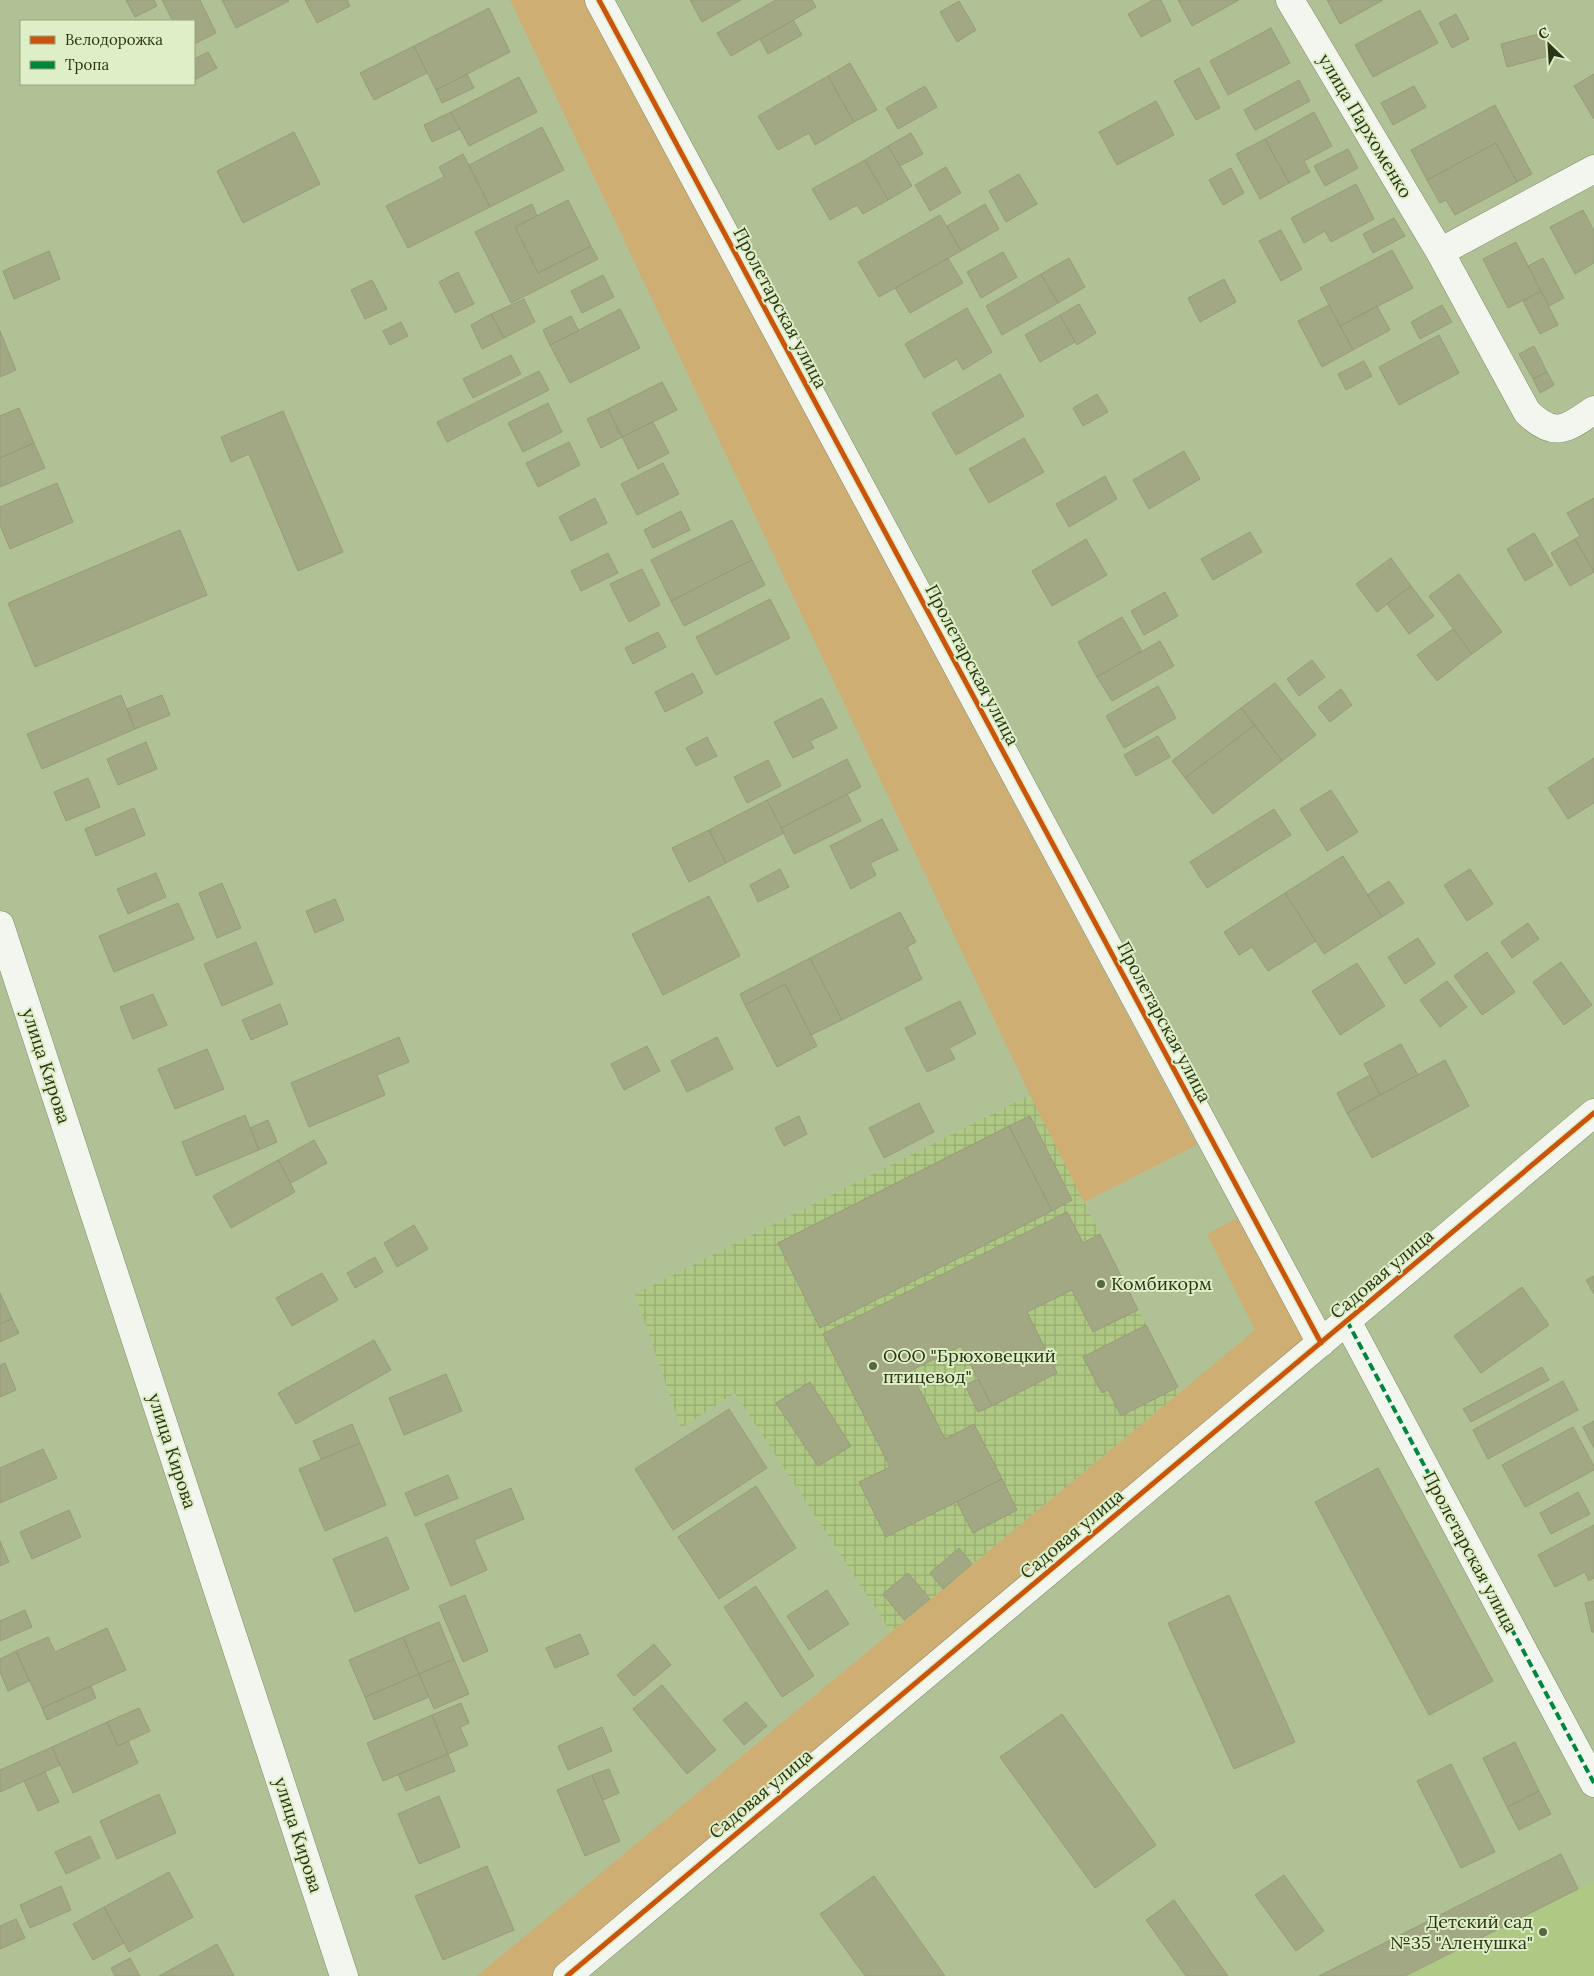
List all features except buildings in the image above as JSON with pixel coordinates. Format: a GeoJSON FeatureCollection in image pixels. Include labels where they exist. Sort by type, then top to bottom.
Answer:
{"type":"FeatureCollection","features":[{"type":"Feature","properties":{"kind":"street","name":"Пролетарская улица"},"geometry":{"type":"LineString","coordinates":[[599,0],[1321,1343]]}},
{"type":"Feature","properties":{"kind":"street","name":"улица Пархоменко"},"geometry":{"type":"LineString","coordinates":[[1290,0],[1440,252],[1527,412],[1534,420],[1546,427],[1561,429],[1569,427],[1594,410]]}},
{"type":"Feature","properties":{"kind":"street"},"geometry":{"type":"LineString","coordinates":[[1440,252],[1594,169]]}},
{"type":"Feature","properties":{"kind":"street","name":"улица Кирова"},"geometry":{"type":"LineString","coordinates":[[0,925],[344,1976]]}},
{"type":"Feature","properties":{"kind":"street","name":"Садовая улица"},"geometry":{"type":"LineString","coordinates":[[567,1976],[1594,1113]]}},
{"type":"Feature","properties":{"kind":"street","name":"Пролетарская улица"},"geometry":{"type":"LineString","coordinates":[[1347,1321],[1594,1783]]}},
{"type":"Feature","properties":{"kind":"shaded area"},"geometry":{"type":"Polygon","coordinates":[[[510,0],[584,0],[1197,1145],[1084,1202],[1030,1095],[510,0]]]}},
{"type":"Feature","properties":{"kind":"shaded area","name":"ООО \"Брюховецкий птицевод\""},"geometry":{"type":"Polygon","coordinates":[[[1030,1095],[1180,1392],[891,1632],[735,1393],[681,1428],[635,1294],[1030,1095]]]}},
{"type":"Feature","properties":{"kind":"shaded area"},"geometry":{"type":"Polygon","coordinates":[[[1237,1218],[1306,1343],[551,1976],[477,1976],[1255,1330],[1207,1234],[1237,1218]]]}},
{"type":"Feature","properties":{"kind":"shaded area","name":"Детский сад №35 \"Аленушка\""},"geometry":{"type":"Polygon","coordinates":[[[1594,1881],[1594,1976],[1405,1976],[1578,1889],[1594,1881]]]}},
{"type":"Feature","properties":{"kind":"marked path"},"geometry":{"type":"LineString","coordinates":[[1347,1321],[1594,1783]]}},
{"type":"Feature","properties":{"kind":"cycle path"},"geometry":{"type":"LineString","coordinates":[[599,0],[1321,1343]]}},
{"type":"Feature","properties":{"kind":"cycle path"},"geometry":{"type":"LineString","coordinates":[[567,1976],[1594,1113]]}},
{"type":"Feature","properties":{"kind":"place","name":"Комбикорм"},"geometry":{"type":"Point","coordinates":[1101,1284]}},
{"type":"Feature","properties":{"kind":"place","name":"ООО \"Брюховецкий птицевод\""},"geometry":{"type":"Point","coordinates":[873,1366]}},
{"type":"Feature","properties":{"kind":"place","name":"Детский сад №35 \"Аленушка\""},"geometry":{"type":"Point","coordinates":[1543,1932]}}]}
